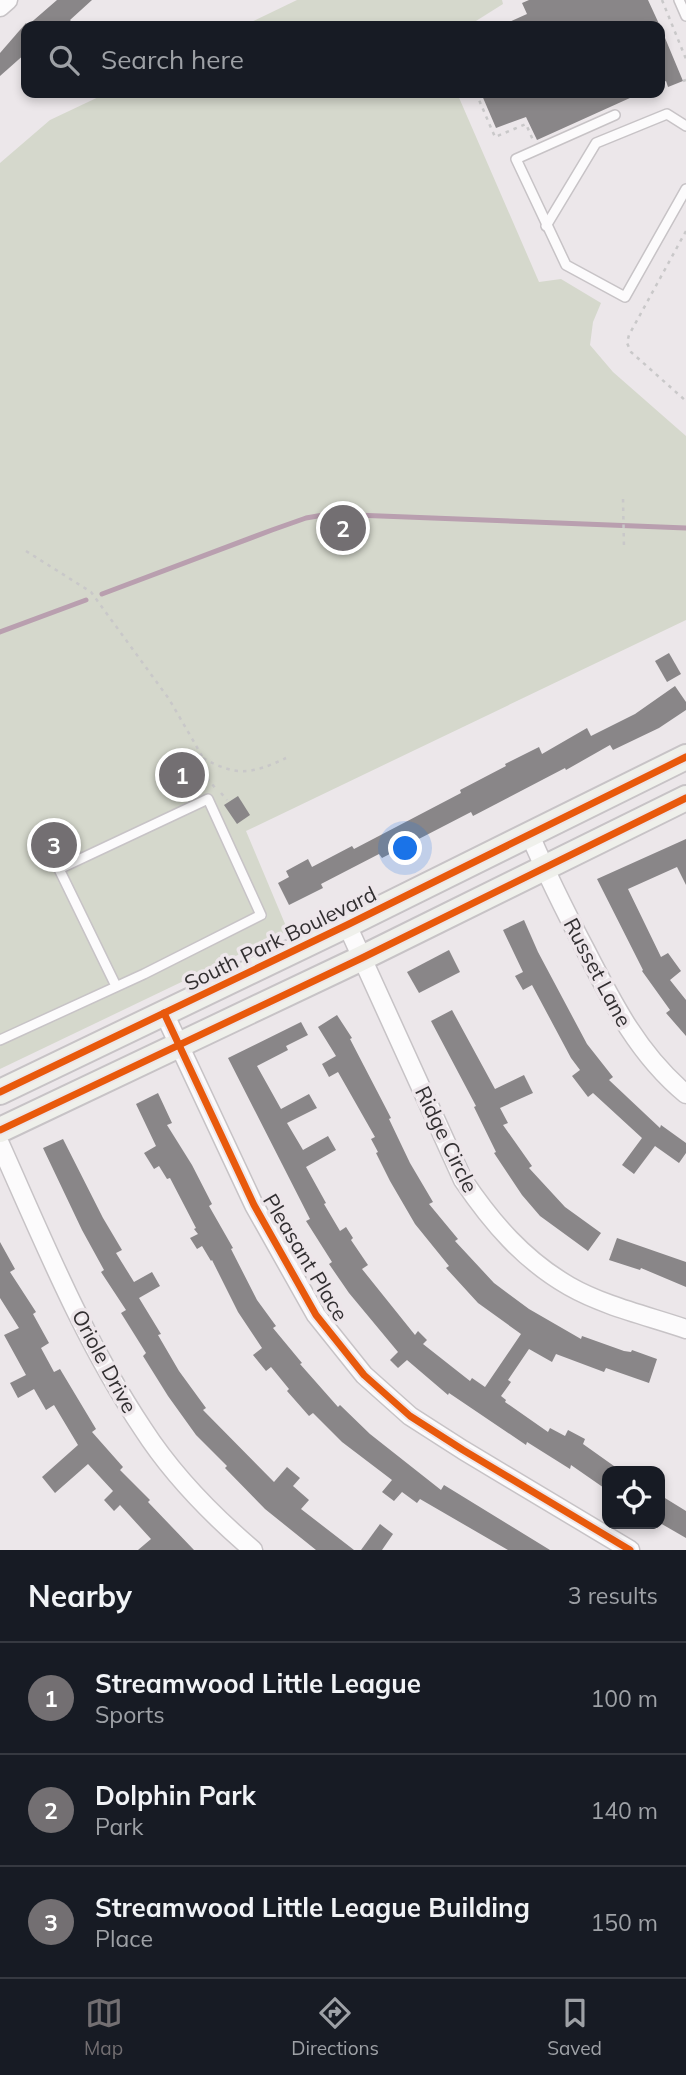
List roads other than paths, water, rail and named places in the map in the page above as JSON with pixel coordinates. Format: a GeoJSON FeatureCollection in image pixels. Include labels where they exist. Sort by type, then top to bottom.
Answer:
{"type":"FeatureCollection","features":[{"type":"Feature","properties":{"kind":"street"},"geometry":{"type":"LineString","coordinates":[[0,7],[8,0]]}},
{"type":"Feature","properties":{"kind":"street","name":"South Park Boulevard"},"geometry":{"type":"LineString","coordinates":[[0,1092],[347,925],[686,757]]}},
{"type":"Feature","properties":{"kind":"street"},"geometry":{"type":"LineString","coordinates":[[0,1130],[362,958],[686,798]]}},
{"type":"Feature","properties":{"kind":"street","name":"Russet Lane"},"geometry":{"type":"LineString","coordinates":[[530,835],[614,1007],[643,1051],[667,1079],[686,1094]]}},
{"type":"Feature","properties":{"kind":"street","name":"Ridge Circle"},"geometry":{"type":"LineString","coordinates":[[347,925],[463,1180],[484,1212],[508,1240],[570,1287],[686,1329]]}},
{"type":"Feature","properties":{"kind":"street","name":"Pleasant Place"},"geometry":{"type":"LineString","coordinates":[[164,1013],[254,1205],[316,1315],[364,1375],[410,1416],[630,1550]]}},
{"type":"Feature","properties":{"kind":"street","name":"Oriole Drive"},"geometry":{"type":"LineString","coordinates":[[0,1144],[103,1364],[144,1430],[184,1483],[253,1550]]}},
{"type":"Feature","properties":{"kind":"lane"},"geometry":{"type":"LineString","coordinates":[[679,0],[686,16]]}},
{"type":"Feature","properties":{"kind":"lane"},"geometry":{"type":"LineString","coordinates":[[546,226],[596,143],[667,114],[686,126]]}},
{"type":"Feature","properties":{"kind":"lane"},"geometry":{"type":"LineString","coordinates":[[615,115],[516,159],[566,265],[625,298],[686,189]]}},
{"type":"Feature","properties":{"kind":"lane"},"geometry":{"type":"LineString","coordinates":[[0,1040],[144,974],[261,915],[208,799],[59,869],[116,986]]}},
{"type":"Feature","properties":{"kind":"waterway"},"geometry":{"type":"LineString","coordinates":[[102,594],[306,518],[329,514],[686,528]]}},
{"type":"Feature","properties":{"kind":"waterway"},"geometry":{"type":"LineString","coordinates":[[0,632],[86,600]]}},
{"type":"Feature","properties":{"kind":"place","name":"Dolphin Park"},"geometry":{"type":"Point","coordinates":[343,528]}},
{"type":"Feature","properties":{"kind":"place","name":"Streamwood Little League"},"geometry":{"type":"Point","coordinates":[182,775]}},
{"type":"Feature","properties":{"kind":"place","name":"Streamwood Little League Building"},"geometry":{"type":"Point","coordinates":[54,845]}}]}
